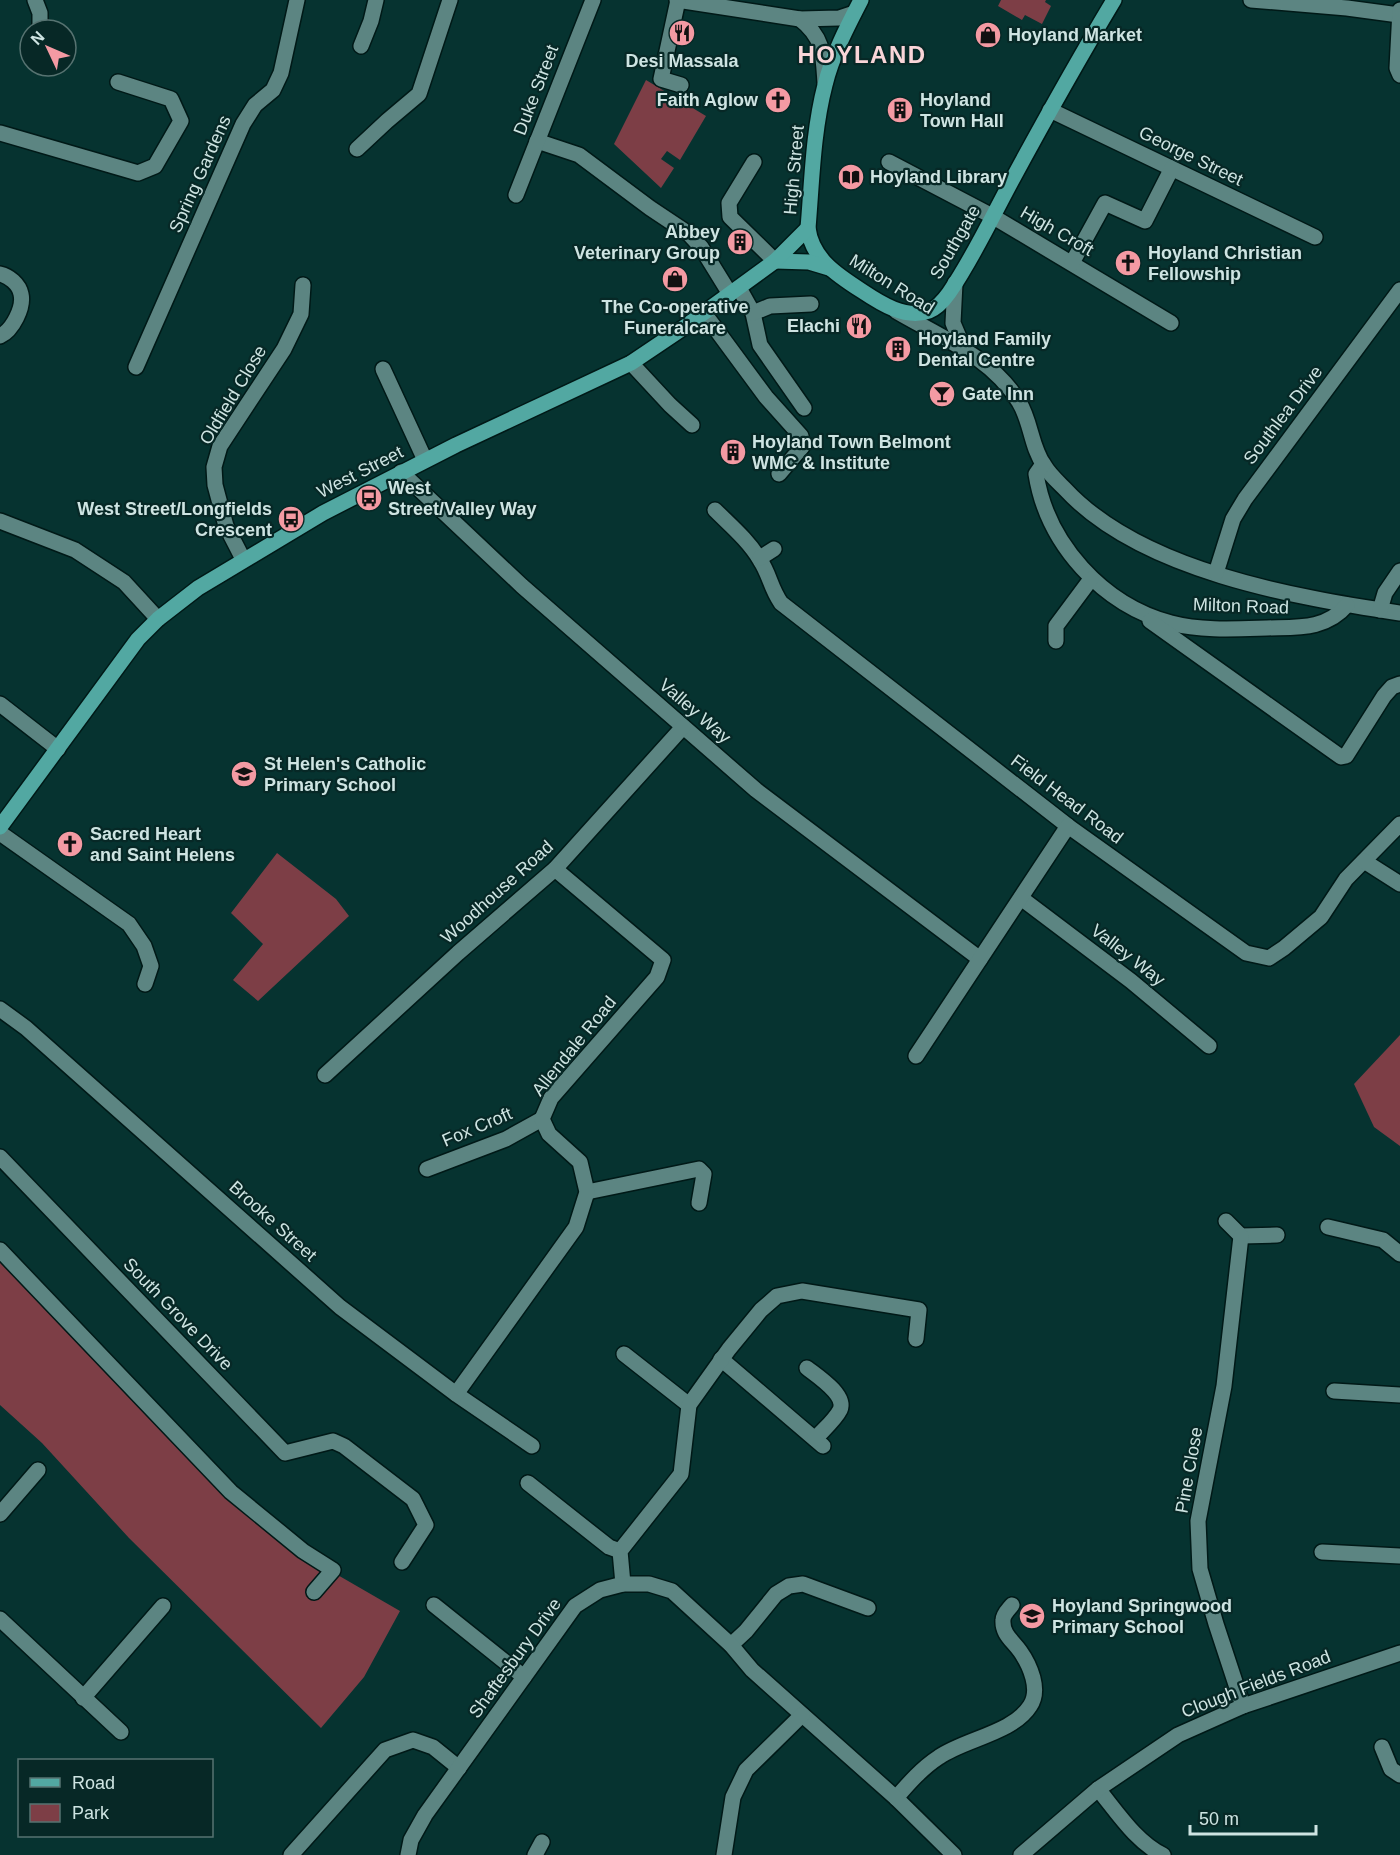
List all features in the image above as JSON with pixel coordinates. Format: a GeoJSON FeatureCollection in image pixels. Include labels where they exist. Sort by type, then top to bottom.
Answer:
{"type":"FeatureCollection","features":[{"type":"Feature","properties":{"kind":"main road","name":"Southgate"},"geometry":{"type":"LineString","coordinates":[[895,310],[919,314],[931,311],[940,304],[955,283],[1050,110],[1114,0]]}},
{"type":"Feature","properties":{"kind":"main road","name":"High Street"},"geometry":{"type":"LineString","coordinates":[[808,228],[817,136],[825,85],[836,53],[858,7]]}},
{"type":"Feature","properties":{"kind":"main road","name":"West Street"},"geometry":{"type":"LineString","coordinates":[[0,827],[138,639],[158,619],[198,588],[323,513],[401,472],[631,363],[775,261],[808,228]]}},
{"type":"Feature","properties":{"kind":"main road"},"geometry":{"type":"LineString","coordinates":[[808,228],[813,248],[831,270]]}},
{"type":"Feature","properties":{"kind":"main road"},"geometry":{"type":"LineString","coordinates":[[775,261],[809,262],[831,270]]}},
{"type":"Feature","properties":{"kind":"main road","name":"Milton Road"},"geometry":{"type":"LineString","coordinates":[[831,270],[895,310]]}},
{"type":"Feature","properties":{"kind":"street"},"geometry":{"type":"LineString","coordinates":[[35,0],[40,18]]}},
{"type":"Feature","properties":{"kind":"street","name":"Spring Gardens"},"geometry":{"type":"LineString","coordinates":[[136,367],[243,124],[255,105],[273,90],[281,73],[297,0]]}},
{"type":"Feature","properties":{"kind":"street"},"geometry":{"type":"LineString","coordinates":[[361,46],[372,21],[376,0]]}},
{"type":"Feature","properties":{"kind":"street"},"geometry":{"type":"LineString","coordinates":[[357,149],[419,94],[450,0]]}},
{"type":"Feature","properties":{"kind":"street","name":"Duke Street"},"geometry":{"type":"LineString","coordinates":[[516,195],[593,0]]}},
{"type":"Feature","properties":{"kind":"street"},"geometry":{"type":"LineString","coordinates":[[681,85],[661,79],[678,0],[800,19],[839,18],[858,7]]}},
{"type":"Feature","properties":{"kind":"street"},"geometry":{"type":"LineString","coordinates":[[1251,0],[1399,13],[1397,68],[1400,75]]}},
{"type":"Feature","properties":{"kind":"street"},"geometry":{"type":"LineString","coordinates":[[800,19],[811,27],[823,52],[825,85]]}},
{"type":"Feature","properties":{"kind":"street"},"geometry":{"type":"LineString","coordinates":[[0,133],[138,173],[155,166],[181,121],[171,99],[117,82]]}},
{"type":"Feature","properties":{"kind":"street","name":"George Street"},"geometry":{"type":"LineString","coordinates":[[1050,110],[1315,237]]}},
{"type":"Feature","properties":{"kind":"street"},"geometry":{"type":"LineString","coordinates":[[537,141],[579,155],[688,234],[753,313],[760,345],[804,408]]}},
{"type":"Feature","properties":{"kind":"street"},"geometry":{"type":"LineString","coordinates":[[754,162],[729,203],[730,217],[775,261]]}},
{"type":"Feature","properties":{"kind":"street","name":"High Croft"},"geometry":{"type":"LineString","coordinates":[[889,162],[992,216],[1171,323]]}},
{"type":"Feature","properties":{"kind":"street"},"geometry":{"type":"LineString","coordinates":[[1072,263],[1105,203],[1145,221],[1173,168]]}},
{"type":"Feature","properties":{"kind":"street"},"geometry":{"type":"LineString","coordinates":[[0,274],[16,285],[21,295],[15,324],[0,336]]}},
{"type":"Feature","properties":{"kind":"street","name":"Milton Road"},"geometry":{"type":"LineString","coordinates":[[955,283],[952,324],[964,348]]}},
{"type":"Feature","properties":{"kind":"street","name":"Oldfield Close"},"geometry":{"type":"LineString","coordinates":[[243,560],[226,526],[215,485],[214,467],[220,446],[284,349],[301,314],[303,285]]}},
{"type":"Feature","properties":{"kind":"street","name":"Southlea Drive"},"geometry":{"type":"LineString","coordinates":[[1216,573],[1233,519],[1245,499],[1400,290]]}},
{"type":"Feature","properties":{"kind":"street"},"geometry":{"type":"LineString","coordinates":[[753,313],[770,306],[811,304]]}},
{"type":"Feature","properties":{"kind":"street","name":"Milton Road"},"geometry":{"type":"LineString","coordinates":[[895,310],[964,348],[991,369],[1020,403],[1043,464],[1075,500],[1109,526],[1170,557],[1216,573],[1276,590],[1400,613]]}},
{"type":"Feature","properties":{"kind":"street"},"geometry":{"type":"LineString","coordinates":[[704,313],[766,397],[801,436],[802,447],[779,474]]}},
{"type":"Feature","properties":{"kind":"street"},"geometry":{"type":"LineString","coordinates":[[631,363],[670,405],[692,424]]}},
{"type":"Feature","properties":{"kind":"street"},"geometry":{"type":"LineString","coordinates":[[383,369],[425,460]]}},
{"type":"Feature","properties":{"kind":"street","name":"Milton Road"},"geometry":{"type":"LineString","coordinates":[[1043,464],[1036,474],[1039,492],[1058,537],[1091,579],[1128,605],[1171,622],[1221,629],[1303,627],[1318,624],[1339,614],[1347,605]]}},
{"type":"Feature","properties":{"kind":"street","name":"Valley Way"},"geometry":{"type":"LineString","coordinates":[[401,472],[513,579],[756,790],[981,959]]}},
{"type":"Feature","properties":{"kind":"street"},"geometry":{"type":"LineString","coordinates":[[715,510],[755,552],[774,549]]}},
{"type":"Feature","properties":{"kind":"street"},"geometry":{"type":"LineString","coordinates":[[0,521],[75,550],[124,582],[158,619]]}},
{"type":"Feature","properties":{"kind":"street","name":"Field Head Road"},"geometry":{"type":"LineString","coordinates":[[755,552],[768,573],[771,588],[781,603],[1068,826],[1246,953],[1269,958],[1284,948],[1321,917],[1346,879],[1400,824]]}},
{"type":"Feature","properties":{"kind":"street"},"geometry":{"type":"LineString","coordinates":[[1380,610],[1385,593],[1400,571]]}},
{"type":"Feature","properties":{"kind":"street"},"geometry":{"type":"LineString","coordinates":[[1056,641],[1056,626],[1091,579]]}},
{"type":"Feature","properties":{"kind":"street"},"geometry":{"type":"LineString","coordinates":[[1128,605],[1341,757],[1346,756],[1384,696],[1392,687],[1400,684]]}},
{"type":"Feature","properties":{"kind":"street"},"geometry":{"type":"LineString","coordinates":[[0,704],[58,749]]}},
{"type":"Feature","properties":{"kind":"street","name":"Woodhouse Road"},"geometry":{"type":"LineString","coordinates":[[325,1075],[458,953],[555,869],[683,727]]}},
{"type":"Feature","properties":{"kind":"street"},"geometry":{"type":"LineString","coordinates":[[916,1056],[1068,826]]}},
{"type":"Feature","properties":{"kind":"street"},"geometry":{"type":"LineString","coordinates":[[0,833],[129,924],[144,946],[151,966],[145,984]]}},
{"type":"Feature","properties":{"kind":"street"},"geometry":{"type":"LineString","coordinates":[[1364,861],[1400,884]]}},
{"type":"Feature","properties":{"kind":"street","name":"Allendale Road"},"geometry":{"type":"LineString","coordinates":[[555,869],[663,960],[657,977],[551,1098],[542,1119],[549,1134],[580,1162],[587,1192]]}},
{"type":"Feature","properties":{"kind":"street","name":"Valley Way"},"geometry":{"type":"LineString","coordinates":[[1021,898],[1131,981],[1209,1046]]}},
{"type":"Feature","properties":{"kind":"street","name":"Brooke Street"},"geometry":{"type":"LineString","coordinates":[[0,1009],[26,1028],[340,1307],[456,1394],[532,1446]]}},
{"type":"Feature","properties":{"kind":"street","name":"Fox Croft"},"geometry":{"type":"LineString","coordinates":[[427,1169],[506,1139],[542,1119]]}},
{"type":"Feature","properties":{"kind":"street","name":"South Grove Drive"},"geometry":{"type":"LineString","coordinates":[[0,1157],[285,1453],[333,1442],[344,1446],[413,1499],[426,1525],[402,1562]]}},
{"type":"Feature","properties":{"kind":"street"},"geometry":{"type":"LineString","coordinates":[[456,1394],[576,1227],[587,1192],[699,1169],[704,1174],[699,1203]]}},
{"type":"Feature","properties":{"kind":"street"},"geometry":{"type":"LineString","coordinates":[[1226,1221],[1241,1236],[1277,1235]]}},
{"type":"Feature","properties":{"kind":"street"},"geometry":{"type":"LineString","coordinates":[[1328,1227],[1383,1240],[1400,1254]]}},
{"type":"Feature","properties":{"kind":"street","name":"Pine Close"},"geometry":{"type":"LineString","coordinates":[[1241,1236],[1224,1386],[1198,1521],[1200,1569],[1243,1706]]}},
{"type":"Feature","properties":{"kind":"street"},"geometry":{"type":"LineString","coordinates":[[0,1250],[231,1492],[303,1551],[333,1570],[314,1592]]}},
{"type":"Feature","properties":{"kind":"street"},"geometry":{"type":"LineString","coordinates":[[623,1584],[620,1551],[681,1474],[689,1405],[721,1359],[761,1310],[777,1296],[802,1292],[919,1310],[916,1339]]}},
{"type":"Feature","properties":{"kind":"street"},"geometry":{"type":"LineString","coordinates":[[624,1354],[689,1405]]}},
{"type":"Feature","properties":{"kind":"street"},"geometry":{"type":"LineString","coordinates":[[721,1359],[819,1442],[840,1411],[841,1404],[839,1396],[807,1368]]}},
{"type":"Feature","properties":{"kind":"street"},"geometry":{"type":"LineString","coordinates":[[1334,1391],[1400,1395]]}},
{"type":"Feature","properties":{"kind":"street"},"geometry":{"type":"LineString","coordinates":[[0,1514],[38,1470]]}},
{"type":"Feature","properties":{"kind":"street"},"geometry":{"type":"LineString","coordinates":[[528,1483],[609,1547],[620,1551]]}},
{"type":"Feature","properties":{"kind":"street"},"geometry":{"type":"LineString","coordinates":[[1322,1552],[1400,1556]]}},
{"type":"Feature","properties":{"kind":"street","name":"Shaftesbury Drive"},"geometry":{"type":"LineString","coordinates":[[408,1855],[411,1840],[420,1824],[575,1606],[600,1590],[623,1584],[649,1584],[672,1591],[731,1644],[752,1670],[896,1798],[954,1855]]}},
{"type":"Feature","properties":{"kind":"street"},"geometry":{"type":"LineString","coordinates":[[731,1644],[746,1631],[776,1594],[789,1586],[803,1584],[868,1608]]}},
{"type":"Feature","properties":{"kind":"street"},"geometry":{"type":"LineString","coordinates":[[435,1605],[524,1677]]}},
{"type":"Feature","properties":{"kind":"street"},"geometry":{"type":"LineString","coordinates":[[896,1798],[939,1756],[1005,1726],[1019,1718],[1030,1707],[1034,1699],[1034,1686],[1029,1667],[1004,1631],[1003,1617],[1012,1605]]}},
{"type":"Feature","properties":{"kind":"street"},"geometry":{"type":"LineString","coordinates":[[83,1698],[163,1606]]}},
{"type":"Feature","properties":{"kind":"street"},"geometry":{"type":"LineString","coordinates":[[0,1619],[121,1732]]}},
{"type":"Feature","properties":{"kind":"street","name":"Clough Fields Road"},"geometry":{"type":"LineString","coordinates":[[1021,1855],[1098,1790],[1178,1735],[1243,1706],[1400,1653]]}},
{"type":"Feature","properties":{"kind":"street"},"geometry":{"type":"LineString","coordinates":[[724,1855],[733,1797],[746,1770],[802,1715]]}},
{"type":"Feature","properties":{"kind":"street"},"geometry":{"type":"LineString","coordinates":[[291,1855],[385,1750],[413,1740],[433,1747],[459,1768]]}},
{"type":"Feature","properties":{"kind":"street"},"geometry":{"type":"LineString","coordinates":[[1382,1747],[1391,1769],[1400,1775]]}},
{"type":"Feature","properties":{"kind":"street"},"geometry":{"type":"LineString","coordinates":[[1098,1790],[1144,1842],[1163,1855]]}},
{"type":"Feature","properties":{"kind":"green space"},"geometry":{"type":"Polygon","coordinates":[[[1001,0],[1046,0],[1045,2],[1051,6],[1042,24],[1025,15],[1022,20],[998,6],[1001,0]]]}},
{"type":"Feature","properties":{"kind":"green space"},"geometry":{"type":"Polygon","coordinates":[[[646,80],[706,116],[680,160],[667,151],[661,159],[674,168],[661,188],[614,144],[646,80]]]}},
{"type":"Feature","properties":{"kind":"green space"},"geometry":{"type":"Polygon","coordinates":[[[277,853],[336,899],[349,916],[258,1001],[233,980],[263,944],[231,913],[277,853]]]}},
{"type":"Feature","properties":{"kind":"green space"},"geometry":{"type":"Polygon","coordinates":[[[1400,1035],[1400,1146],[1374,1127],[1354,1084],[1400,1035]]]}},
{"type":"Feature","properties":{"kind":"green space"},"geometry":{"type":"Polygon","coordinates":[[[0,1259],[230,1502],[310,1559],[400,1611],[364,1677],[321,1728],[129,1538],[42,1443],[0,1405],[0,1259]]]}},
{"type":"Feature","properties":{"kind":"place","name":"Desi Massala"},"geometry":{"type":"Point","coordinates":[682,33]}},
{"type":"Feature","properties":{"kind":"place","name":"Hoyland Market"},"geometry":{"type":"Point","coordinates":[988,35]}},
{"type":"Feature","properties":{"kind":"place","name":"Faith Aglow"},"geometry":{"type":"Point","coordinates":[778,100]}},
{"type":"Feature","properties":{"kind":"place","name":"Hoyland Town Hall"},"geometry":{"type":"Point","coordinates":[900,110]}},
{"type":"Feature","properties":{"kind":"place","name":"Hoyland Library"},"geometry":{"type":"Point","coordinates":[851,177]}},
{"type":"Feature","properties":{"kind":"place","name":"Abbey Veterinary Group"},"geometry":{"type":"Point","coordinates":[740,242]}},
{"type":"Feature","properties":{"kind":"place","name":"Hoyland Christian Fellowship"},"geometry":{"type":"Point","coordinates":[1128,263]}},
{"type":"Feature","properties":{"kind":"place","name":"The Co-operative Funeralcare"},"geometry":{"type":"Point","coordinates":[675,279]}},
{"type":"Feature","properties":{"kind":"place","name":"Elachi"},"geometry":{"type":"Point","coordinates":[859,326]}},
{"type":"Feature","properties":{"kind":"place","name":"Hoyland Family Dental Centre"},"geometry":{"type":"Point","coordinates":[898,349]}},
{"type":"Feature","properties":{"kind":"place","name":"Gate Inn"},"geometry":{"type":"Point","coordinates":[942,394]}},
{"type":"Feature","properties":{"kind":"place","name":"Hoyland Town Belmont WMC & Institute"},"geometry":{"type":"Point","coordinates":[733,452]}},
{"type":"Feature","properties":{"kind":"place","name":"West Street/Valley Way"},"geometry":{"type":"Point","coordinates":[369,498]}},
{"type":"Feature","properties":{"kind":"place","name":"West Street/Longfields Crescent"},"geometry":{"type":"Point","coordinates":[291,519]}},
{"type":"Feature","properties":{"kind":"place","name":"St Helen's Catholic Primary School"},"geometry":{"type":"Point","coordinates":[244,774]}},
{"type":"Feature","properties":{"kind":"place","name":"Sacred Heart and Saint Helens"},"geometry":{"type":"Point","coordinates":[70,844]}},
{"type":"Feature","properties":{"kind":"place","name":"Hoyland Springwood Primary School"},"geometry":{"type":"Point","coordinates":[1032,1616]}},
{"type":"Feature","properties":{"kind":"district","name":"HOYLAND"},"geometry":{"type":"Point","coordinates":[862,54]}}]}
